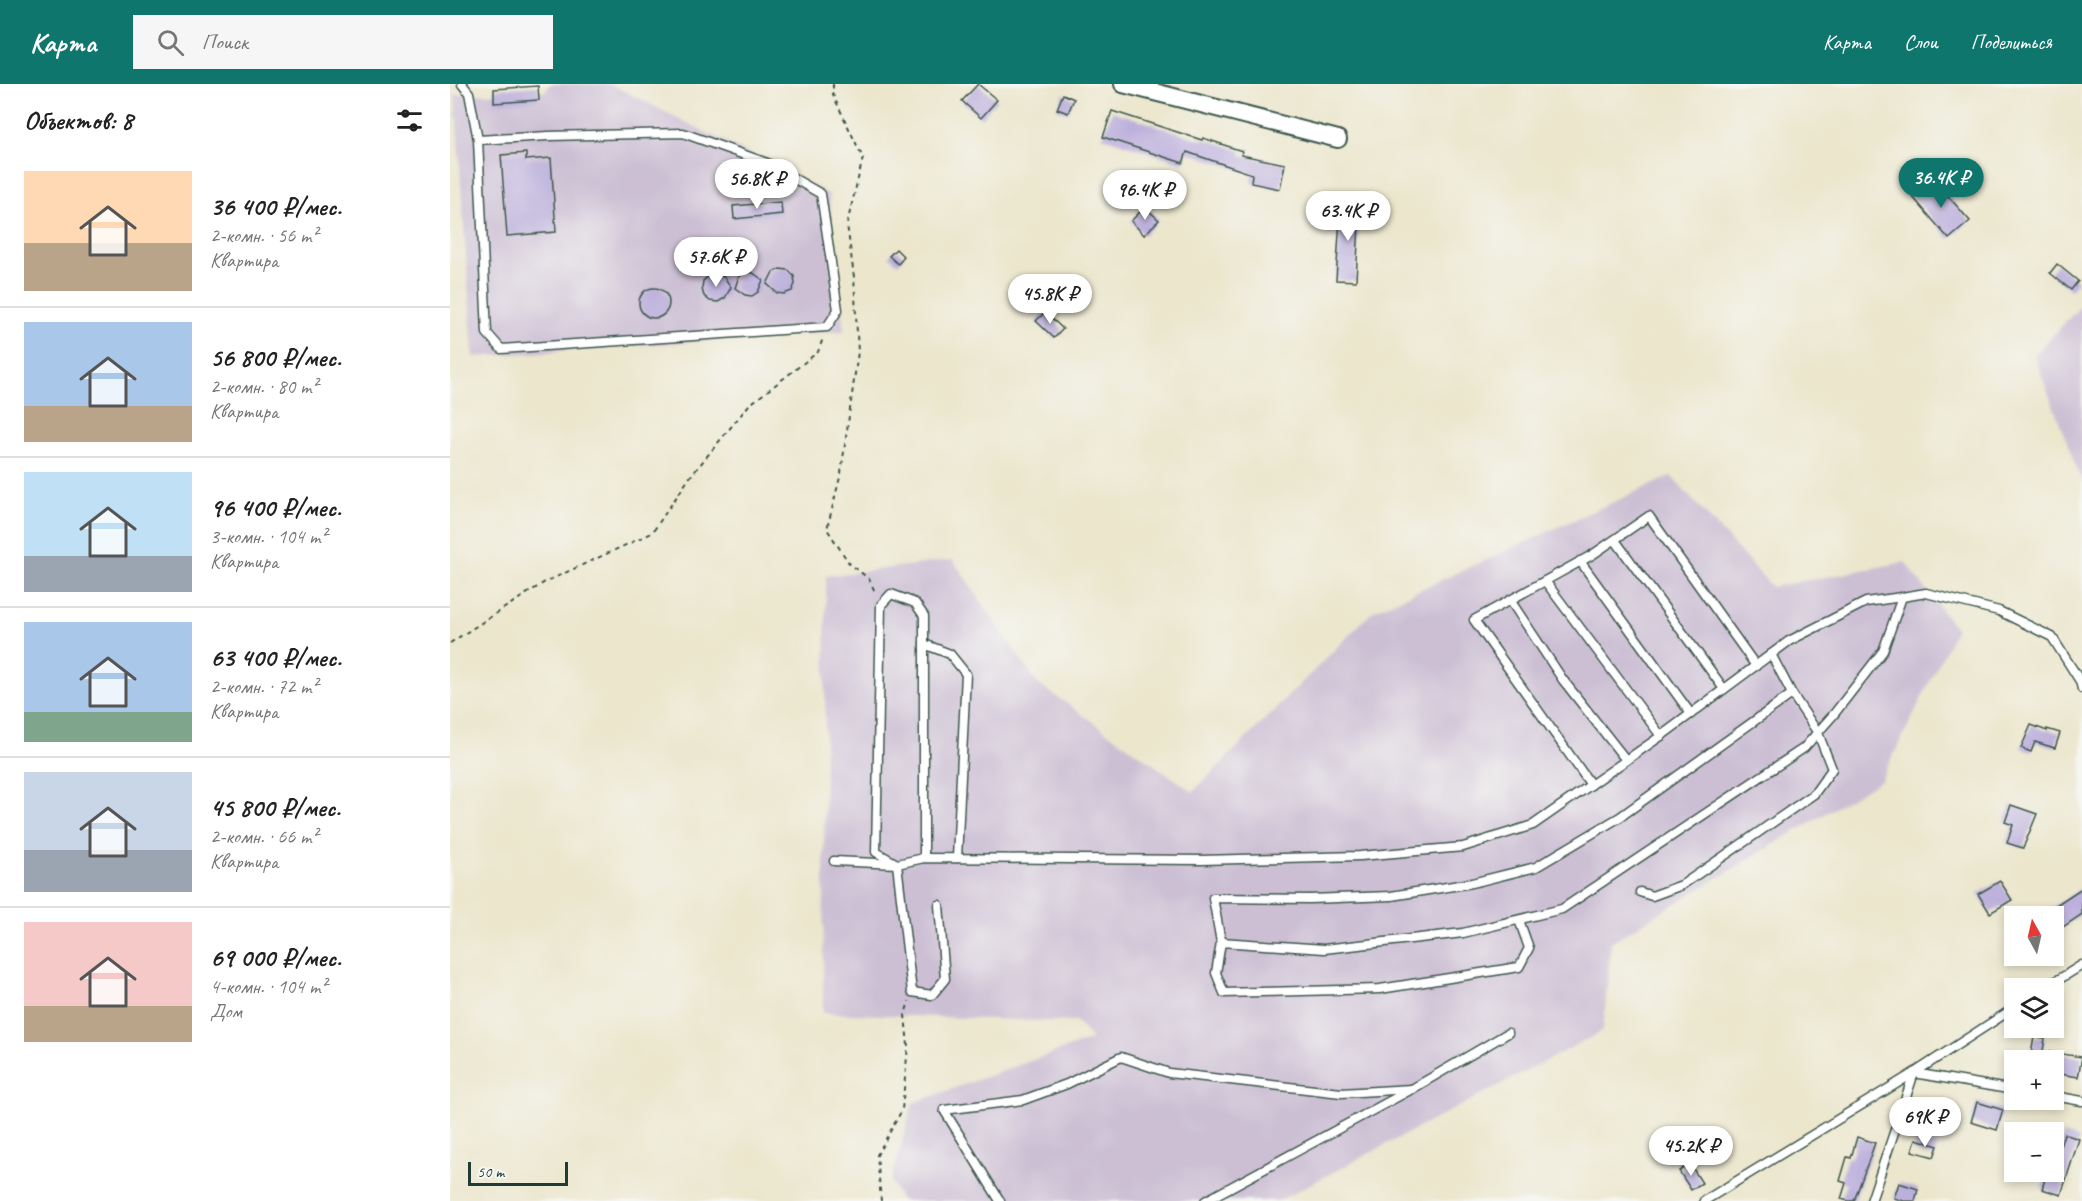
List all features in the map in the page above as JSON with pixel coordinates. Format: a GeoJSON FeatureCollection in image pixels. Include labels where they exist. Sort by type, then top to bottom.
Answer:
{"type":"FeatureCollection","features":[{"type":"Feature","properties":{"kind":"street"},"geometry":{"type":"LineString","coordinates":[[1124,84],[1338,139]]}},
{"type":"Feature","properties":{"kind":"lane"},"geometry":{"type":"LineString","coordinates":[[462,84],[469,93],[478,140],[487,333],[501,349],[827,327],[838,310],[820,194],[766,163],[683,133],[478,140]]}},
{"type":"Feature","properties":{"kind":"lane"},"geometry":{"type":"LineString","coordinates":[[1591,784],[1474,620],[1580,561],[1649,516],[1756,666]]}},
{"type":"Feature","properties":{"kind":"lane"},"geometry":{"type":"LineString","coordinates":[[1615,540],[1724,689]]}},
{"type":"Feature","properties":{"kind":"lane"},"geometry":{"type":"LineString","coordinates":[[1580,561],[1691,714]]}},
{"type":"Feature","properties":{"kind":"lane"},"geometry":{"type":"LineString","coordinates":[[1545,581],[1661,736]]}},
{"type":"Feature","properties":{"kind":"lane"},"geometry":{"type":"LineString","coordinates":[[834,861],[897,864],[924,858],[1201,860],[1360,856],[1463,847],[1533,825],[1661,736],[1789,641],[1866,603],[1926,593],[1999,611],[2052,637],[2080,681],[2082,689]]}},
{"type":"Feature","properties":{"kind":"lane"},"geometry":{"type":"LineString","coordinates":[[897,864],[876,852],[881,605],[891,594],[915,603],[924,615],[924,858]]}},
{"type":"Feature","properties":{"kind":"lane"},"geometry":{"type":"LineString","coordinates":[[1221,942],[1324,949],[1463,933],[1562,909],[1804,748],[1883,651],[1902,597]]}},
{"type":"Feature","properties":{"kind":"lane"},"geometry":{"type":"LineString","coordinates":[[1510,600],[1563,680],[1626,760]]}},
{"type":"Feature","properties":{"kind":"lane"},"geometry":{"type":"LineString","coordinates":[[924,644],[950,654],[966,674],[957,858]]}},
{"type":"Feature","properties":{"kind":"lane"},"geometry":{"type":"LineString","coordinates":[[1640,892],[1652,896],[1682,885],[1814,794],[1832,769],[1818,732],[1792,694],[1771,654]]}},
{"type":"Feature","properties":{"kind":"lane"},"geometry":{"type":"LineString","coordinates":[[1520,920],[1529,948],[1519,967],[1380,989],[1224,993],[1216,973],[1221,942],[1213,898],[1391,896],[1472,883],[1536,867],[1620,816],[1792,694]]}},
{"type":"Feature","properties":{"kind":"lane"},"geometry":{"type":"LineString","coordinates":[[897,864],[912,992],[933,995],[945,979],[939,905]]}},
{"type":"Feature","properties":{"kind":"lane"},"geometry":{"type":"LineString","coordinates":[[2061,978],[2082,965]]}},
{"type":"Feature","properties":{"kind":"lane"},"geometry":{"type":"LineString","coordinates":[[1704,1201],[1914,1073],[2004,1014]]}},
{"type":"Feature","properties":{"kind":"lane"},"geometry":{"type":"LineString","coordinates":[[1205,1201],[1412,1089],[1508,1033]]}},
{"type":"Feature","properties":{"kind":"lane"},"geometry":{"type":"LineString","coordinates":[[1000,1201],[944,1110],[1023,1100],[1067,1084],[1121,1056],[1169,1073],[1341,1093],[1412,1089]]}},
{"type":"Feature","properties":{"kind":"lane"},"geometry":{"type":"LineString","coordinates":[[1914,1073],[2004,1088]]}},
{"type":"Feature","properties":{"kind":"lane"},"geometry":{"type":"LineString","coordinates":[[1871,1201],[1914,1073]]}},
{"type":"Feature","properties":{"kind":"lane"},"geometry":{"type":"LineString","coordinates":[[2064,1098],[2082,1101]]}},
{"type":"Feature","properties":{"kind":"path"},"geometry":{"type":"LineString","coordinates":[[833,84],[833,95],[863,158],[847,224],[854,277],[858,352],[841,473],[827,529],[849,563],[869,579],[881,605]]}},
{"type":"Feature","properties":{"kind":"path"},"geometry":{"type":"LineString","coordinates":[[450,643],[545,582],[652,532],[690,477],[749,405],[818,352],[827,327]]}},
{"type":"Feature","properties":{"kind":"path"},"geometry":{"type":"LineString","coordinates":[[881,1201],[877,1155],[902,1110],[908,1046],[904,1015],[912,992]]}},
{"type":"Feature","properties":{"kind":"shaded area"},"geometry":{"type":"Polygon","coordinates":[[[550,84],[610,84],[829,194],[844,331],[473,357],[455,95],[545,91],[550,84]]]}},
{"type":"Feature","properties":{"kind":"shaded area"},"geometry":{"type":"Polygon","coordinates":[[[2082,305],[2082,482],[2034,355],[2082,305]]]}},
{"type":"Feature","properties":{"kind":"shaded area"},"geometry":{"type":"Polygon","coordinates":[[[1671,476],[1772,587],[1905,562],[1956,629],[1881,780],[1611,942],[1603,1031],[1278,1201],[901,1201],[891,1181],[913,1103],[1092,1039],[1077,1022],[823,1013],[826,576],[953,560],[1037,683],[1193,792],[1373,611],[1671,476]]]}},
{"type":"Feature","properties":{"kind":"building"},"geometry":{"type":"Polygon","coordinates":[[[978,84],[997,100],[981,118],[962,101],[978,84]]]}},
{"type":"Feature","properties":{"kind":"building"},"geometry":{"type":"Polygon","coordinates":[[[538,86],[539,100],[494,103],[494,89],[538,86]]]}},
{"type":"Feature","properties":{"kind":"building"},"geometry":{"type":"Polygon","coordinates":[[[1063,94],[1074,99],[1068,113],[1057,109],[1063,94]]]}},
{"type":"Feature","properties":{"kind":"building"},"geometry":{"type":"Polygon","coordinates":[[[1112,111],[1242,151],[1241,155],[1285,164],[1280,189],[1251,183],[1252,174],[1187,152],[1183,163],[1103,137],[1112,111]]]}},
{"type":"Feature","properties":{"kind":"building"},"geometry":{"type":"Polygon","coordinates":[[[526,153],[526,160],[551,158],[556,232],[507,236],[501,155],[526,153]]]}},
{"type":"Feature","properties":{"kind":"building"},"geometry":{"type":"Polygon","coordinates":[[[1933,179],[1970,221],[1949,239],[1912,196],[1933,179]]]}},
{"type":"Feature","properties":{"kind":"building"},"geometry":{"type":"Polygon","coordinates":[[[781,202],[782,214],[734,219],[733,206],[781,202]]]}},
{"type":"Feature","properties":{"kind":"building"},"geometry":{"type":"Polygon","coordinates":[[[1341,202],[1360,203],[1356,281],[1336,280],[1341,202]]]}},
{"type":"Feature","properties":{"kind":"building"},"geometry":{"type":"Polygon","coordinates":[[[1145,207],[1159,220],[1144,235],[1131,221],[1145,207]]]}},
{"type":"Feature","properties":{"kind":"building"},"geometry":{"type":"Polygon","coordinates":[[[896,249],[904,257],[898,264],[889,256],[896,249]]]}},
{"type":"Feature","properties":{"kind":"building"},"geometry":{"type":"Polygon","coordinates":[[[2057,264],[2078,281],[2071,290],[2050,273],[2057,264]]]}},
{"type":"Feature","properties":{"kind":"building"},"geometry":{"type":"Polygon","coordinates":[[[780,269],[788,270],[794,276],[795,284],[792,291],[784,294],[777,293],[767,284],[773,272],[780,269]]]}},
{"type":"Feature","properties":{"kind":"building"},"geometry":{"type":"Polygon","coordinates":[[[746,272],[753,273],[763,280],[758,292],[752,296],[745,295],[735,288],[739,276],[746,272]]]}},
{"type":"Feature","properties":{"kind":"building"},"geometry":{"type":"Polygon","coordinates":[[[709,276],[724,277],[731,287],[725,298],[718,302],[710,301],[704,296],[702,289],[703,281],[709,276]]]}},
{"type":"Feature","properties":{"kind":"building"},"geometry":{"type":"Polygon","coordinates":[[[654,288],[664,293],[669,303],[664,313],[654,318],[644,313],[639,303],[644,293],[654,288]]]}},
{"type":"Feature","properties":{"kind":"building"},"geometry":{"type":"Polygon","coordinates":[[[1045,312],[1063,329],[1054,338],[1036,321],[1045,312]]]}},
{"type":"Feature","properties":{"kind":"building"},"geometry":{"type":"Polygon","coordinates":[[[2031,725],[2060,733],[2055,748],[2035,742],[2031,752],[2021,748],[2031,725]]]}},
{"type":"Feature","properties":{"kind":"building"},"geometry":{"type":"Polygon","coordinates":[[[2011,805],[2037,814],[2023,848],[2007,843],[2013,825],[2005,822],[2011,805]]]}},
{"type":"Feature","properties":{"kind":"building"},"geometry":{"type":"Polygon","coordinates":[[[2000,881],[2012,900],[1990,913],[1978,894],[2000,881]]]}},
{"type":"Feature","properties":{"kind":"building"},"geometry":{"type":"Polygon","coordinates":[[[2082,888],[2082,914],[2064,926],[2064,906],[2054,906],[2082,888]]]}},
{"type":"Feature","properties":{"kind":"building"},"geometry":{"type":"Polygon","coordinates":[[[2034,1038],[2045,1038],[2043,1050],[2032,1050],[2034,1038]]]}},
{"type":"Feature","properties":{"kind":"building"},"geometry":{"type":"Polygon","coordinates":[[[2064,1054],[2082,1057],[2078,1077],[2064,1075],[2064,1054]]]}},
{"type":"Feature","properties":{"kind":"building"},"geometry":{"type":"Polygon","coordinates":[[[1930,1099],[1948,1104],[1943,1118],[1926,1113],[1930,1099]]]}},
{"type":"Feature","properties":{"kind":"building"},"geometry":{"type":"Polygon","coordinates":[[[1977,1102],[2003,1110],[1997,1130],[1971,1122],[1977,1102]]]}},
{"type":"Feature","properties":{"kind":"building"},"geometry":{"type":"Polygon","coordinates":[[[2064,1134],[2079,1139],[2061,1195],[2042,1189],[2044,1182],[2064,1182],[2064,1134]]]}},
{"type":"Feature","properties":{"kind":"building"},"geometry":{"type":"Polygon","coordinates":[[[1857,1137],[1875,1143],[1854,1201],[1849,1201],[1841,1199],[1846,1183],[1840,1181],[1847,1157],[1851,1158],[1857,1137]]]}},
{"type":"Feature","properties":{"kind":"building"},"geometry":{"type":"Polygon","coordinates":[[[1916,1139],[1938,1146],[1934,1157],[1912,1151],[1916,1139]]]}},
{"type":"Feature","properties":{"kind":"building"},"geometry":{"type":"Polygon","coordinates":[[[1690,1164],[1702,1183],[1691,1190],[1679,1171],[1690,1164]]]}},
{"type":"Feature","properties":{"kind":"building"},"geometry":{"type":"Polygon","coordinates":[[[1899,1183],[1918,1189],[1915,1201],[1894,1198],[1899,1183]]]}}]}
